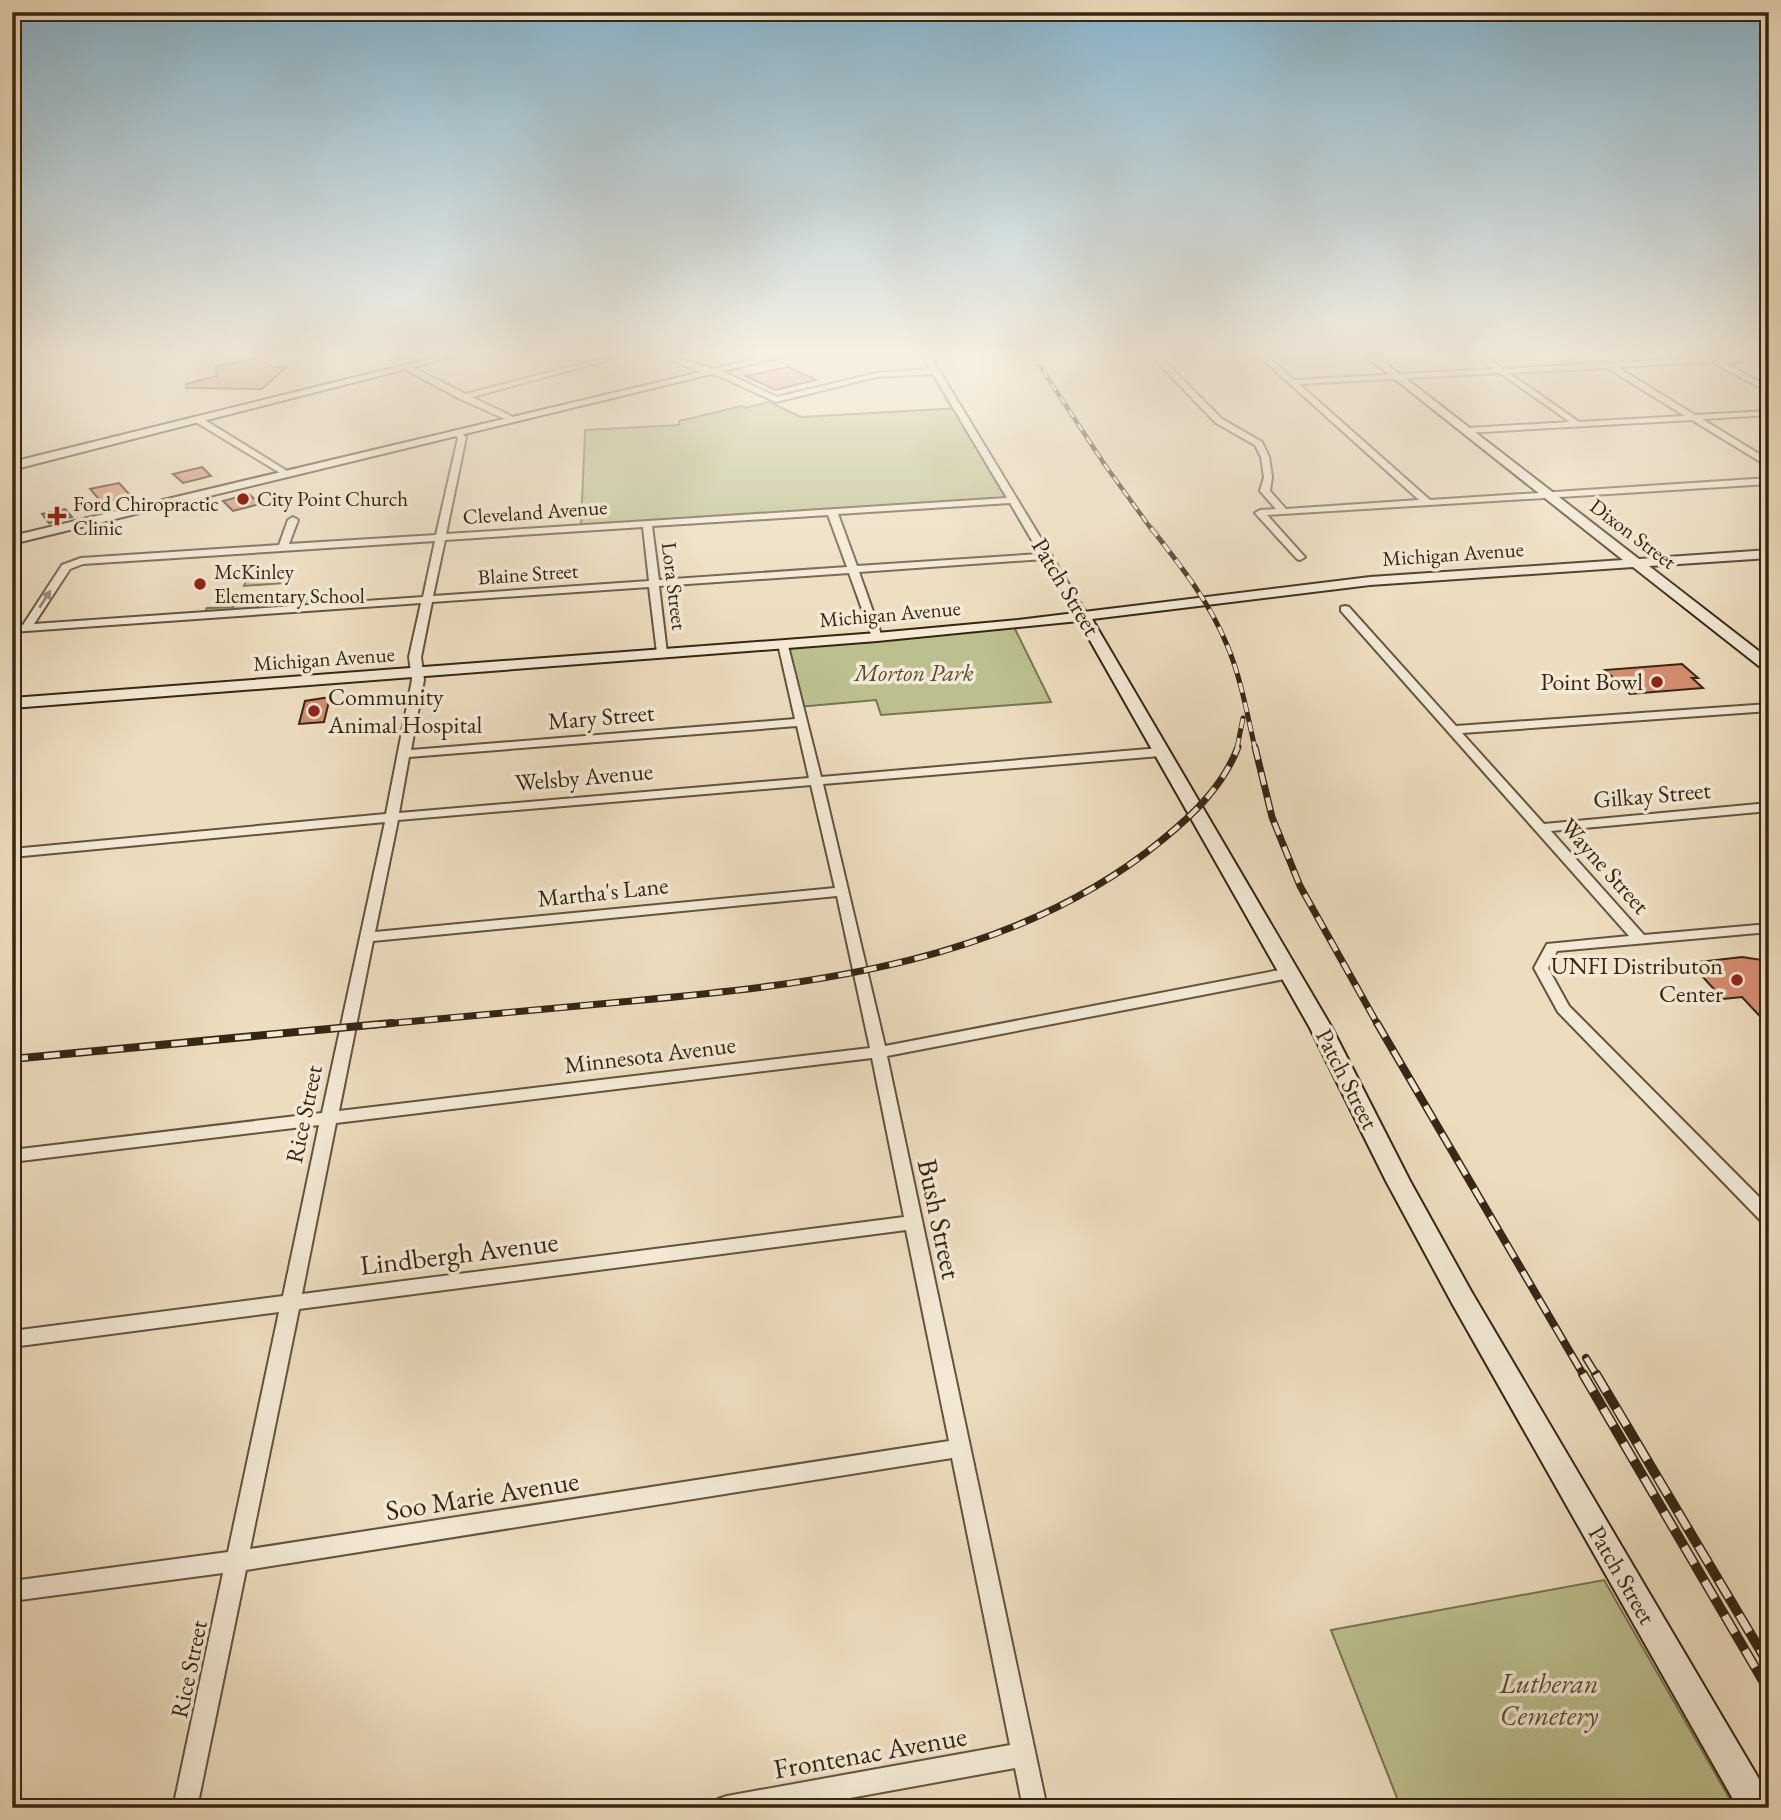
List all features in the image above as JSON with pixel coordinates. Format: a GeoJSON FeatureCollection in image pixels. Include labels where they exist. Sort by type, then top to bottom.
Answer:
{"type":"FeatureCollection","features":[{"type":"Feature","properties":{"kind":"street"},"geometry":{"type":"LineString","coordinates":[[12,466],[107,442]]}},
{"type":"Feature","properties":{"kind":"street"},"geometry":{"type":"LineString","coordinates":[[235,442],[288,474]]}},
{"type":"Feature","properties":{"kind":"street"},"geometry":{"type":"LineString","coordinates":[[12,540],[420,442]]}},
{"type":"Feature","properties":{"kind":"street","name":"Rice Street"},"geometry":{"type":"LineString","coordinates":[[185,1808],[368,937],[418,680],[415,657],[461,442]]}},
{"type":"Feature","properties":{"kind":"street","name":"Patch Street"},"geometry":{"type":"LineString","coordinates":[[978,442],[1121,677],[1160,752],[1290,973],[1345,1072],[1398,1181],[1455,1286],[1757,1808]]}},
{"type":"Feature","properties":{"kind":"street"},"geometry":{"type":"LineString","coordinates":[[1255,442],[1259,444],[1267,467],[1265,491],[1284,512]]}},
{"type":"Feature","properties":{"kind":"street"},"geometry":{"type":"LineString","coordinates":[[1359,442],[1428,503]]}},
{"type":"Feature","properties":{"kind":"street","name":"Dixon Street"},"geometry":{"type":"LineString","coordinates":[[1483,442],[1769,667]]}},
{"type":"Feature","properties":{"kind":"street"},"geometry":{"type":"LineString","coordinates":[[1732,442],[1769,464]]}},
{"type":"Feature","properties":{"kind":"street"},"geometry":{"type":"LineString","coordinates":[[1300,557],[1260,513],[1769,481]]}},
{"type":"Feature","properties":{"kind":"street","name":"Cleveland Avenue"},"geometry":{"type":"LineString","coordinates":[[26,628],[68,565],[81,561],[1013,500]]}},
{"type":"Feature","properties":{"kind":"street"},"geometry":{"type":"LineString","coordinates":[[832,512],[877,637]]}},
{"type":"Feature","properties":{"kind":"street"},"geometry":{"type":"LineString","coordinates":[[283,548],[293,520]]}},
{"type":"Feature","properties":{"kind":"street","name":"Lora Street"},"geometry":{"type":"LineString","coordinates":[[647,523],[662,653]]}},
{"type":"Feature","properties":{"kind":"street","name":"Michigan Avenue"},"geometry":{"type":"LineString","coordinates":[[12,703],[877,637],[1083,616],[1370,581],[1769,554]]}},
{"type":"Feature","properties":{"kind":"street","name":"Blaine Street"},"geometry":{"type":"LineString","coordinates":[[12,629],[1047,556]]}},
{"type":"Feature","properties":{"kind":"street","name":"Wayne Street"},"geometry":{"type":"LineString","coordinates":[[1345,609],[1641,940]]}},
{"type":"Feature","properties":{"kind":"street","name":"Bush Street"},"geometry":{"type":"LineString","coordinates":[[783,644],[844,891],[879,1052],[1035,1808]]}},
{"type":"Feature","properties":{"kind":"street"},"geometry":{"type":"LineString","coordinates":[[1452,730],[1769,707]]}},
{"type":"Feature","properties":{"kind":"street","name":"Mary Street"},"geometry":{"type":"LineString","coordinates":[[404,754],[802,722]]}},
{"type":"Feature","properties":{"kind":"street","name":"Welsby Avenue"},"geometry":{"type":"LineString","coordinates":[[12,853],[392,817],[1160,752]]}},
{"type":"Feature","properties":{"kind":"street","name":"Gilkay Street"},"geometry":{"type":"LineString","coordinates":[[1539,828],[1769,807]]}},
{"type":"Feature","properties":{"kind":"street","name":"Martha's Lane"},"geometry":{"type":"LineString","coordinates":[[368,937],[844,891]]}},
{"type":"Feature","properties":{"kind":"street"},"geometry":{"type":"LineString","coordinates":[[1641,940],[1769,928]]}},
{"type":"Feature","properties":{"kind":"street","name":"Wayne Street"},"geometry":{"type":"LineString","coordinates":[[1641,940],[1552,947],[1541,968],[1563,1009],[1769,1218]]}},
{"type":"Feature","properties":{"kind":"street","name":"Minnesota Avenue"},"geometry":{"type":"LineString","coordinates":[[12,1156],[879,1052],[1290,973]]}},
{"type":"Feature","properties":{"kind":"street","name":"Lindbergh Avenue"},"geometry":{"type":"LineString","coordinates":[[12,1339],[914,1222]]}},
{"type":"Feature","properties":{"kind":"street","name":"Soo Marie Avenue"},"geometry":{"type":"LineString","coordinates":[[12,1591],[237,1562],[961,1448]]}},
{"type":"Feature","properties":{"kind":"street","name":"Frontenac Avenue"},"geometry":{"type":"LineString","coordinates":[[727,1808],[1024,1754]]}},
{"type":"Feature","properties":{"kind":"green space"},"geometry":{"type":"Polygon","coordinates":[[[584,442],[980,442],[1013,500],[647,523],[581,525],[584,442]]]}},
{"type":"Feature","properties":{"kind":"green space"},"geometry":{"type":"Polygon","coordinates":[[[292,571],[287,574],[284,583],[244,586],[249,574],[292,571]]]}},
{"type":"Feature","properties":{"kind":"green space"},"geometry":{"type":"Polygon","coordinates":[[[313,596],[310,605],[204,613],[207,608],[313,596]]]}},
{"type":"Feature","properties":{"kind":"green space","name":"Morton Park"},"geometry":{"type":"Polygon","coordinates":[[[1013,625],[1051,702],[881,715],[876,700],[798,707],[783,644],[1013,625]]]}},
{"type":"Feature","properties":{"kind":"green space","name":"Lutheran Cemetery"},"geometry":{"type":"Polygon","coordinates":[[[1604,1580],[1735,1808],[1401,1808],[1331,1630],[1604,1580]]]}},
{"type":"Feature","properties":{"kind":"building"},"geometry":{"type":"Polygon","coordinates":[[[202,467],[211,476],[183,483],[173,474],[202,467]]]}},
{"type":"Feature","properties":{"kind":"building"},"geometry":{"type":"Polygon","coordinates":[[[119,483],[131,496],[102,503],[90,489],[119,483]]]}},
{"type":"Feature","properties":{"kind":"building","name":"City Point Church"},"geometry":{"type":"Polygon","coordinates":[[[249,494],[260,504],[233,511],[223,501],[249,494]]]}},
{"type":"Feature","properties":{"kind":"building","name":"Ford Chiropractic Clinic"},"geometry":{"type":"Polygon","coordinates":[[[65,509],[72,517],[49,523],[42,514],[65,509]]]}},
{"type":"Feature","properties":{"kind":"building","name":"Point Bowl"},"geometry":{"type":"Polygon","coordinates":[[[1682,664],[1698,678],[1692,678],[1703,688],[1630,694],[1605,670],[1682,664]]]}},
{"type":"Feature","properties":{"kind":"building","name":"Community Animal Hospital"},"geometry":{"type":"Polygon","coordinates":[[[330,697],[324,722],[299,724],[305,701],[330,697]]]}},
{"type":"Feature","properties":{"kind":"building","name":"UNFI Distributon Center"},"geometry":{"type":"Polygon","coordinates":[[[1742,957],[1769,961],[1769,1026],[1742,997],[1723,999],[1690,963],[1742,957]]]}},
{"type":"Feature","properties":{"kind":"railway"},"geometry":{"type":"LineString","coordinates":[[1090,442],[1152,530]]}},
{"type":"Feature","properties":{"kind":"railway"},"geometry":{"type":"LineString","coordinates":[[1151,528],[1193,584],[1220,629],[1236,670],[1255,748]]}},
{"type":"Feature","properties":{"kind":"railway"},"geometry":{"type":"LineString","coordinates":[[1237,748],[1243,718]]}},
{"type":"Feature","properties":{"kind":"railway"},"geometry":{"type":"LineString","coordinates":[[373,1025],[772,986],[842,975],[910,960],[978,940],[1043,914],[1104,881],[1162,840],[1216,787],[1238,747]]}},
{"type":"Feature","properties":{"kind":"railway"},"geometry":{"type":"LineString","coordinates":[[1255,747],[1272,817],[1300,886],[1378,1025]]}},
{"type":"Feature","properties":{"kind":"railway"},"geometry":{"type":"LineString","coordinates":[[12,1059],[392,1023]]}},
{"type":"Feature","properties":{"kind":"railway"},"geometry":{"type":"LineString","coordinates":[[1377,1023],[1584,1376]]}},
{"type":"Feature","properties":{"kind":"railway"},"geometry":{"type":"LineString","coordinates":[[1586,1358],[1597,1376]]}},
{"type":"Feature","properties":{"kind":"railway"},"geometry":{"type":"LineString","coordinates":[[1583,1374],[1769,1691]]}},
{"type":"Feature","properties":{"kind":"railway"},"geometry":{"type":"LineString","coordinates":[[1596,1374],[1769,1665]]}},
{"type":"Feature","properties":{"kind":"place","name":"City Point Church"},"geometry":{"type":"Point","coordinates":[243,499]}},
{"type":"Feature","properties":{"kind":"place","name":"Ford Chiropractic Clinic"},"geometry":{"type":"Point","coordinates":[57,516]}},
{"type":"Feature","properties":{"kind":"place","name":"McKinley Elementary School"},"geometry":{"type":"Point","coordinates":[200,584]}},
{"type":"Feature","properties":{"kind":"place","name":"Point Bowl"},"geometry":{"type":"Point","coordinates":[1657,682]}},
{"type":"Feature","properties":{"kind":"place","name":"Community Animal Hospital"},"geometry":{"type":"Point","coordinates":[314,711]}},
{"type":"Feature","properties":{"kind":"place","name":"UNFI Distributon Center"},"geometry":{"type":"Point","coordinates":[1737,980]}}]}
